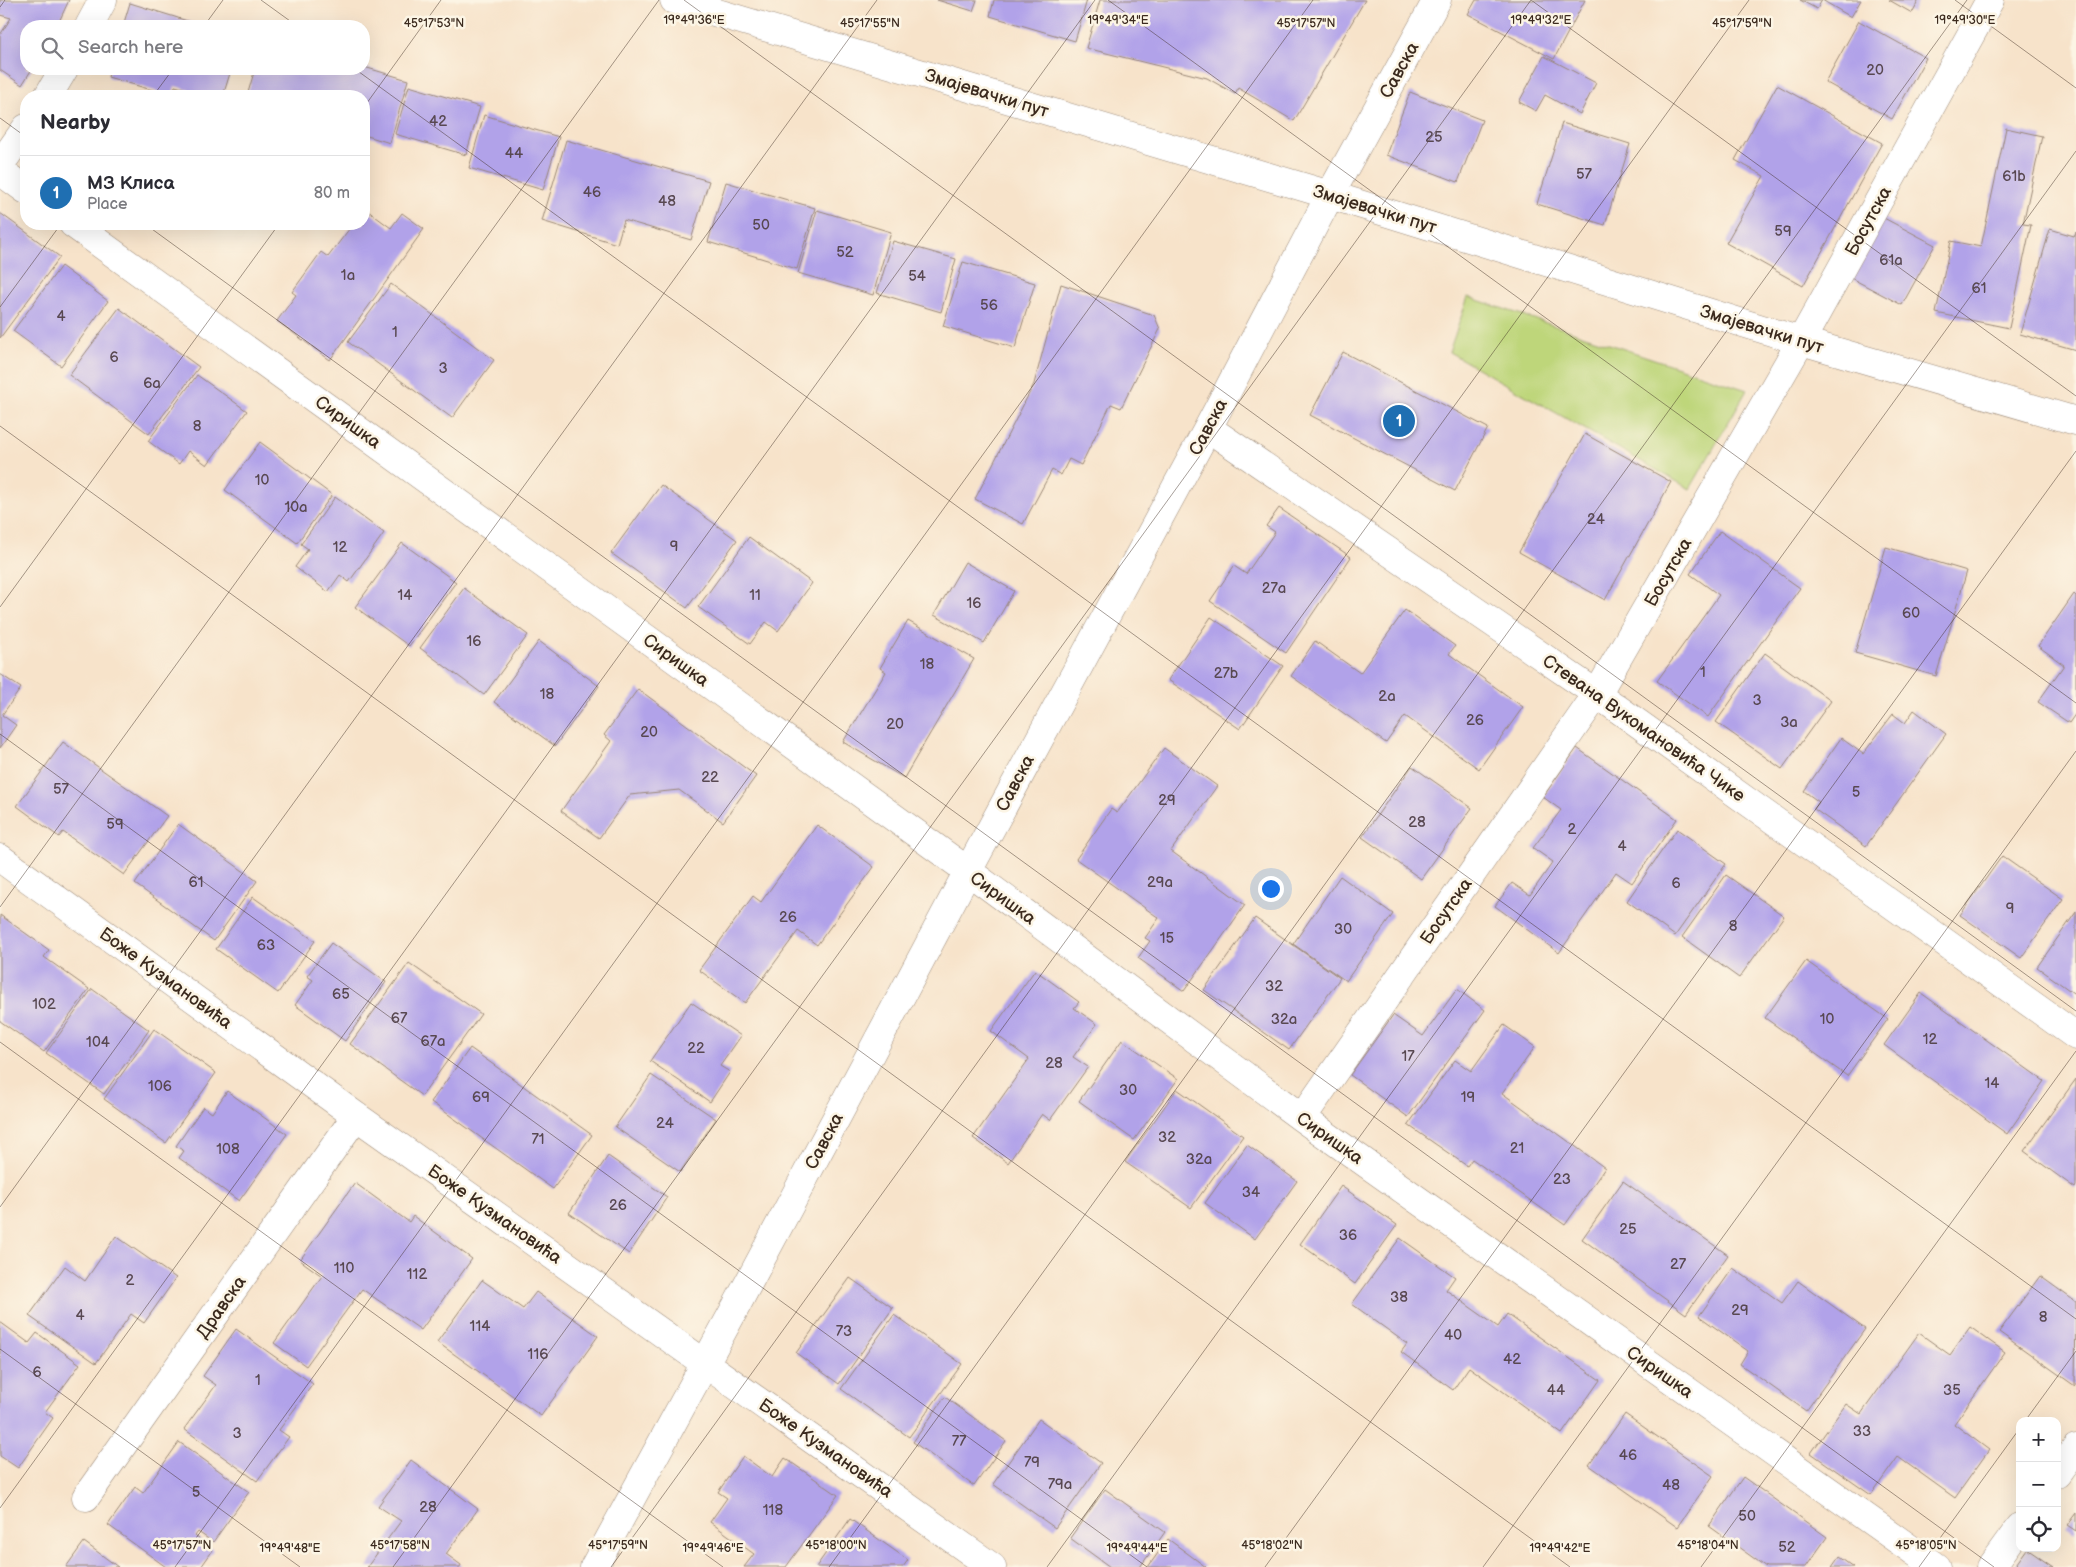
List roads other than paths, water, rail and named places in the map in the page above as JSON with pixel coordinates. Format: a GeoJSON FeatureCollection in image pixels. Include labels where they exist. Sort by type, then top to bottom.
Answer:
{"type":"FeatureCollection","features":[{"type":"Feature","properties":{"kind":"street"},"geometry":{"type":"LineString","coordinates":[[92,20],[103,0]]}},
{"type":"Feature","properties":{"kind":"street","name":"Змајевачки пут"},"geometry":{"type":"LineString","coordinates":[[674,0],[1330,195],[1801,341],[2076,421]]}},
{"type":"Feature","properties":{"kind":"street","name":"Савска"},"geometry":{"type":"LineString","coordinates":[[594,1567],[706,1363],[968,871],[1208,428],[1330,195],[1437,0]]}},
{"type":"Feature","properties":{"kind":"street","name":"Босутска"},"geometry":{"type":"LineString","coordinates":[[1302,1118],[1597,694],[1801,341],[1990,0]]}},
{"type":"Feature","properties":{"kind":"street"},"geometry":{"type":"LineString","coordinates":[[52,90],[60,75]]}},
{"type":"Feature","properties":{"kind":"street"},"geometry":{"type":"LineString","coordinates":[[0,165],[20,137]]}},
{"type":"Feature","properties":{"kind":"street"},"geometry":{"type":"LineString","coordinates":[[0,170],[20,185]]}},
{"type":"Feature","properties":{"kind":"street","name":"Сиришка"},"geometry":{"type":"LineString","coordinates":[[82,230],[968,871],[1302,1118],[1936,1567]]}},
{"type":"Feature","properties":{"kind":"street","name":"Стевана Вукомановића Чике"},"geometry":{"type":"LineString","coordinates":[[1208,428],[1597,694],[2076,1036]]}},
{"type":"Feature","properties":{"kind":"street","name":"Боже Кузмановића"},"geometry":{"type":"LineString","coordinates":[[0,858],[356,1116],[992,1567]]}},
{"type":"Feature","properties":{"kind":"street","name":"Дравска"},"geometry":{"type":"LineString","coordinates":[[86,1497],[356,1116]]}},
{"type":"Feature","properties":{"kind":"street"},"geometry":{"type":"LineString","coordinates":[[2061,1469],[2076,1448]]}},
{"type":"Feature","properties":{"kind":"street"},"geometry":{"type":"LineString","coordinates":[[1991,1567],[2016,1533]]}},
{"type":"Feature","properties":{"kind":"place","name":"МЗ Клиса"},"geometry":{"type":"Point","coordinates":[1399,421]}}]}
